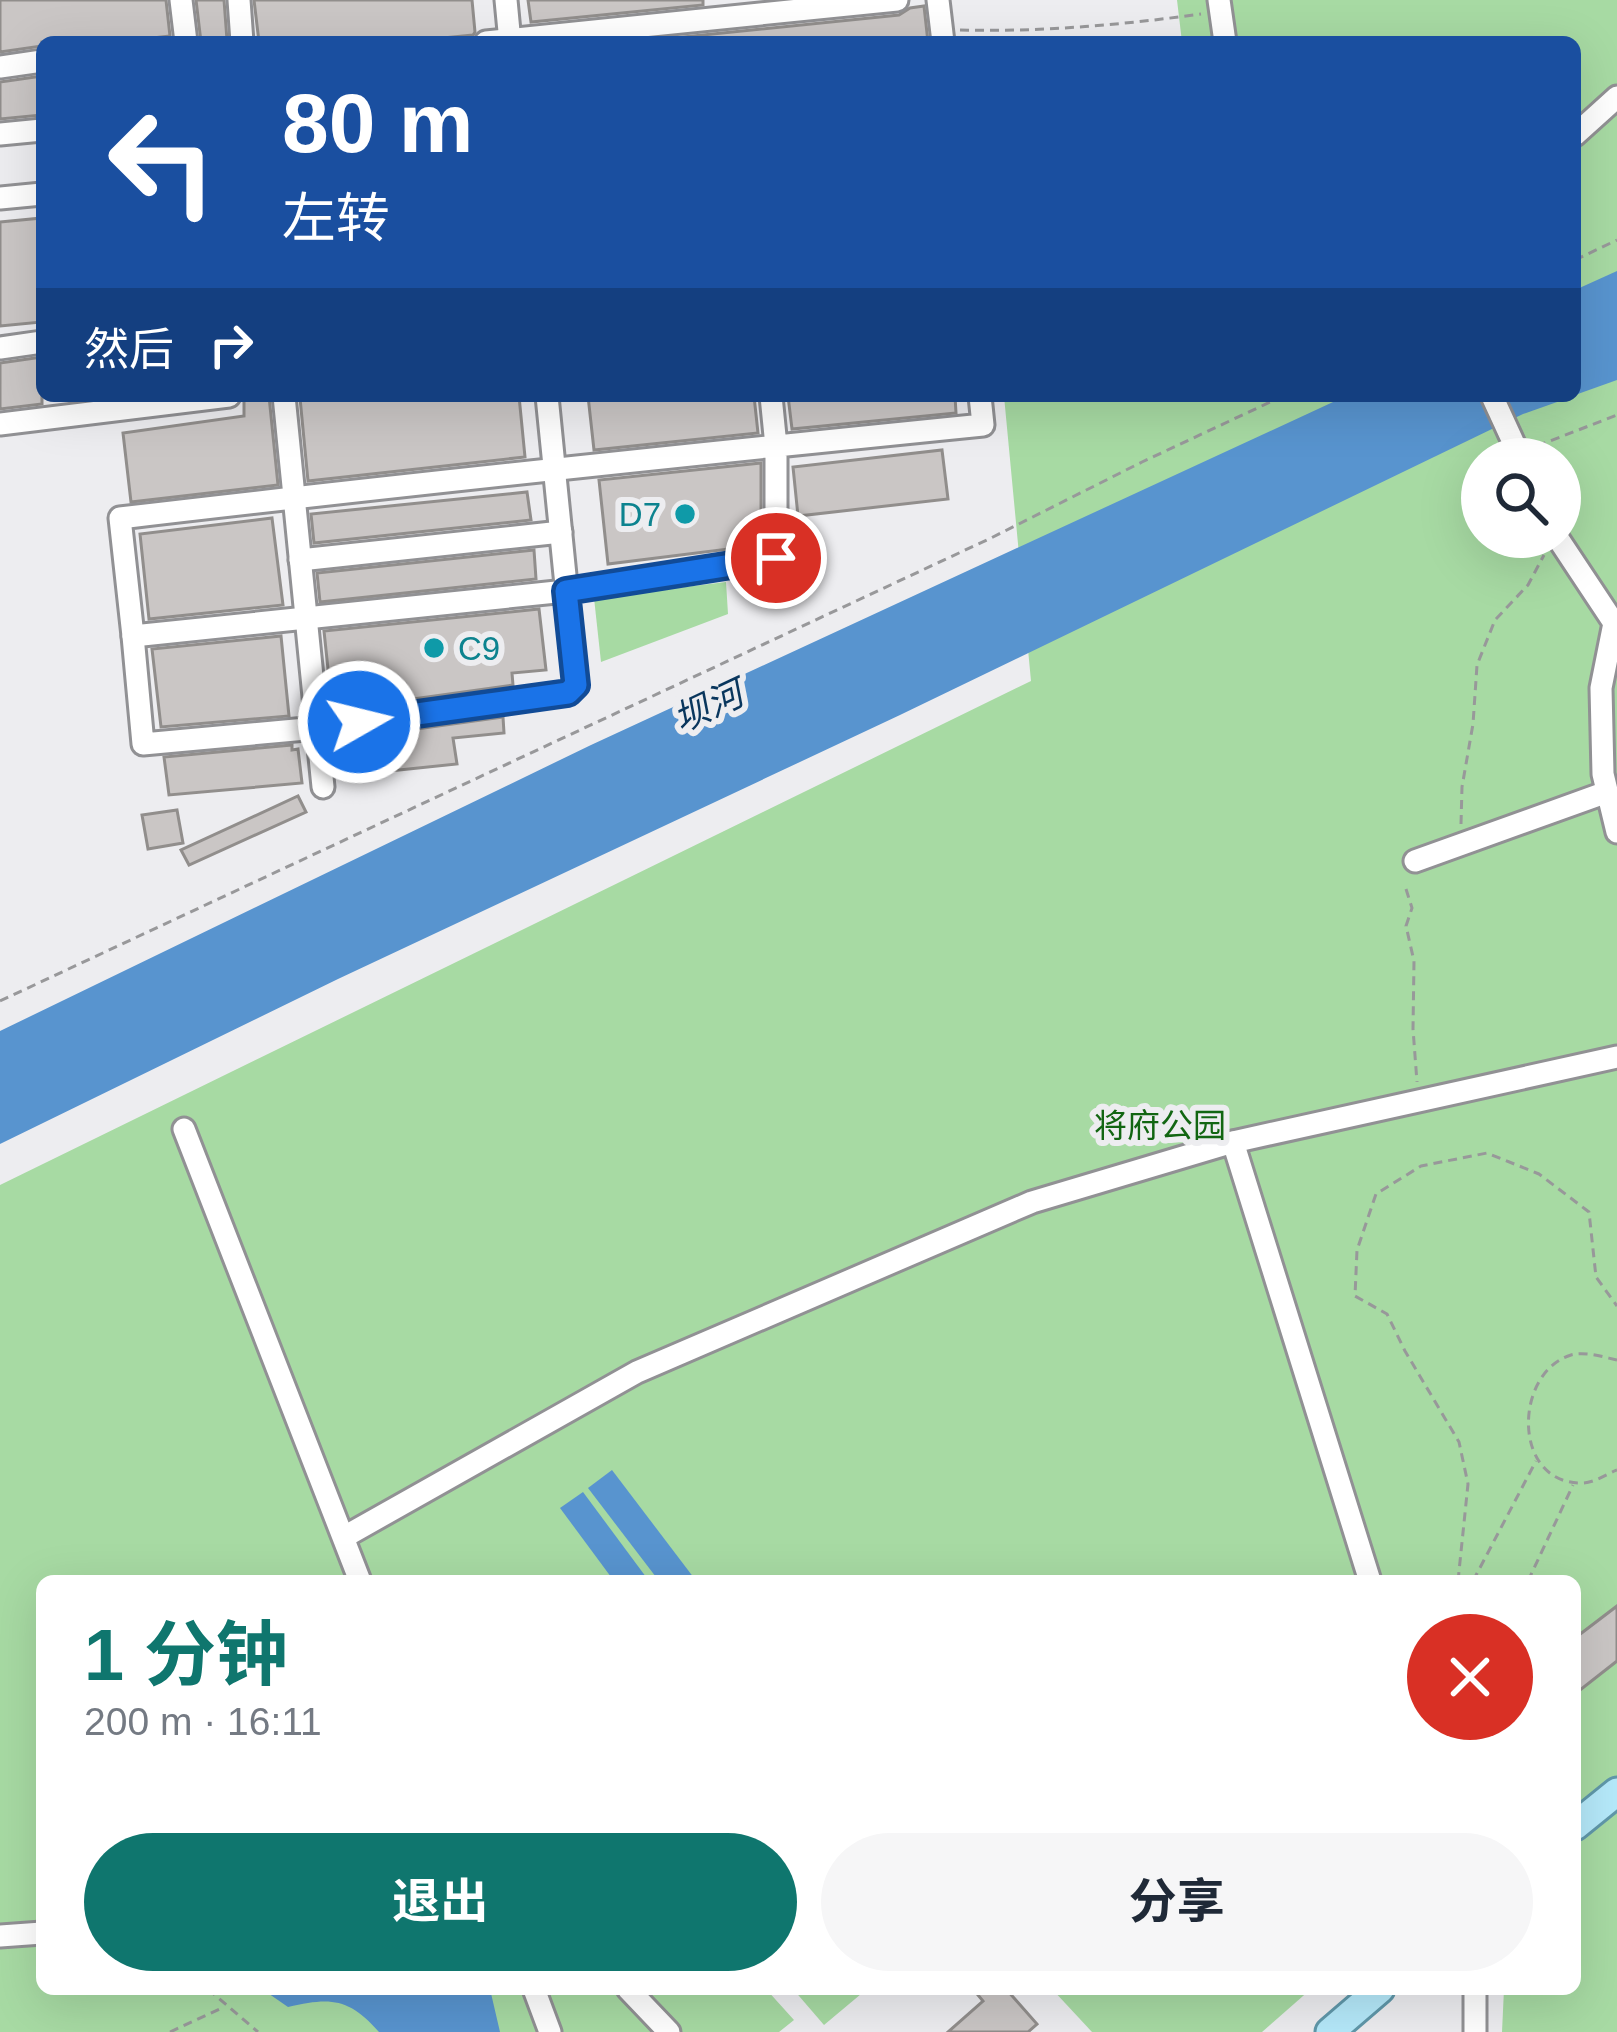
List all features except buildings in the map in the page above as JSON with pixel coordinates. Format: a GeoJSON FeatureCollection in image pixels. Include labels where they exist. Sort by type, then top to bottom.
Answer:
{"type":"FeatureCollection","features":[{"type":"Feature","properties":{"kind":"main road"},"geometry":{"type":"LineString","coordinates":[[1581,1821],[1617,1792]]}},
{"type":"Feature","properties":{"kind":"main road"},"geometry":{"type":"LineString","coordinates":[[1330,2032],[1373,1995]]}},
{"type":"Feature","properties":{"kind":"street"},"geometry":{"type":"LineString","coordinates":[[181,0],[185,36]]}},
{"type":"Feature","properties":{"kind":"street"},"geometry":{"type":"LineString","coordinates":[[239,0],[242,36]]}},
{"type":"Feature","properties":{"kind":"street"},"geometry":{"type":"LineString","coordinates":[[506,0],[510,36]]}},
{"type":"Feature","properties":{"kind":"street"},"geometry":{"type":"LineString","coordinates":[[557,36],[896,0]]}},
{"type":"Feature","properties":{"kind":"street"},"geometry":{"type":"LineString","coordinates":[[938,0],[942,36]]}},
{"type":"Feature","properties":{"kind":"street"},"geometry":{"type":"LineString","coordinates":[[1220,6],[1224,36]]}},
{"type":"Feature","properties":{"kind":"street"},"geometry":{"type":"LineString","coordinates":[[0,67],[36,62]]}},
{"type":"Feature","properties":{"kind":"street"},"geometry":{"type":"LineString","coordinates":[[1581,129],[1617,97]]}},
{"type":"Feature","properties":{"kind":"street"},"geometry":{"type":"LineString","coordinates":[[0,134],[36,131]]}},
{"type":"Feature","properties":{"kind":"street"},"geometry":{"type":"LineString","coordinates":[[0,198],[36,195]]}},
{"type":"Feature","properties":{"kind":"street"},"geometry":{"type":"LineString","coordinates":[[0,348],[36,343]]}},
{"type":"Feature","properties":{"kind":"street"},"geometry":{"type":"LineString","coordinates":[[0,424],[194,402]]}},
{"type":"Feature","properties":{"kind":"street"},"geometry":{"type":"LineString","coordinates":[[285,402],[323,787]]}},
{"type":"Feature","properties":{"kind":"street"},"geometry":{"type":"LineString","coordinates":[[548,402],[555,469],[576,685],[568,693],[317,728],[143,744],[120,518],[555,469],[983,425],[981,402]]}},
{"type":"Feature","properties":{"kind":"street"},"geometry":{"type":"LineString","coordinates":[[133,636],[566,591],[776,558],[772,402]]}},
{"type":"Feature","properties":{"kind":"street"},"geometry":{"type":"LineString","coordinates":[[1495,402],[1512,438]]}},
{"type":"Feature","properties":{"kind":"street"},"geometry":{"type":"LineString","coordinates":[[300,560],[561,532]]}},
{"type":"Feature","properties":{"kind":"street"},"geometry":{"type":"LineString","coordinates":[[1563,558],[1613,623],[1601,688],[1603,774],[1617,832]]}},
{"type":"Feature","properties":{"kind":"street"},"geometry":{"type":"LineString","coordinates":[[1414,861],[1607,792]]}},
{"type":"Feature","properties":{"kind":"street"},"geometry":{"type":"LineString","coordinates":[[344,1538],[637,1372],[1032,1202],[1233,1142],[1617,1058]]}},
{"type":"Feature","properties":{"kind":"street"},"geometry":{"type":"LineString","coordinates":[[184,1129],[358,1575]]}},
{"type":"Feature","properties":{"kind":"street"},"geometry":{"type":"LineString","coordinates":[[1233,1142],[1368,1575]]}},
{"type":"Feature","properties":{"kind":"street"},"geometry":{"type":"LineString","coordinates":[[0,1936],[36,1933]]}},
{"type":"Feature","properties":{"kind":"street"},"geometry":{"type":"LineString","coordinates":[[536,1995],[550,2032]]}},
{"type":"Feature","properties":{"kind":"street"},"geometry":{"type":"LineString","coordinates":[[634,1995],[669,2032]]}},
{"type":"Feature","properties":{"kind":"street"},"geometry":{"type":"LineString","coordinates":[[1475,1995],[1475,2032]]}},
{"type":"Feature","properties":{"kind":"path"},"geometry":{"type":"LineString","coordinates":[[942,36],[1096,27],[1220,6]]}},
{"type":"Feature","properties":{"kind":"path"},"geometry":{"type":"LineString","coordinates":[[1581,257],[1617,240]]}},
{"type":"Feature","properties":{"kind":"path"},"geometry":{"type":"LineString","coordinates":[[0,1001],[970,548],[1270,402]]}},
{"type":"Feature","properties":{"kind":"path"},"geometry":{"type":"LineString","coordinates":[[1563,438],[1617,415]]}},
{"type":"Feature","properties":{"kind":"path"},"geometry":{"type":"LineString","coordinates":[[1460,844],[1477,665],[1495,620],[1528,585],[1543,558]]}},
{"type":"Feature","properties":{"kind":"path"},"geometry":{"type":"LineString","coordinates":[[1406,889],[1412,908],[1406,926],[1414,961],[1419,1102]]}},
{"type":"Feature","properties":{"kind":"path"},"geometry":{"type":"LineString","coordinates":[[1459,1575],[1468,1484],[1459,1442],[1388,1314],[1355,1296],[1358,1250],[1376,1194],[1421,1166],[1487,1153],[1539,1174],[1588,1212],[1596,1277],[1617,1306]]}},
{"type":"Feature","properties":{"kind":"path"},"geometry":{"type":"LineString","coordinates":[[1476,1575],[1535,1461],[1528,1420],[1535,1384],[1554,1362],[1576,1353],[1617,1360]]}},
{"type":"Feature","properties":{"kind":"path"},"geometry":{"type":"LineString","coordinates":[[1535,1461],[1556,1479],[1586,1484],[1617,1470]]}},
{"type":"Feature","properties":{"kind":"path"},"geometry":{"type":"LineString","coordinates":[[1531,1575],[1574,1482]]}},
{"type":"Feature","properties":{"kind":"path"},"geometry":{"type":"LineString","coordinates":[[214,1995],[258,2032]]}},
{"type":"Feature","properties":{"kind":"path"},"geometry":{"type":"LineString","coordinates":[[170,2032],[226,2006]]}},
{"type":"Feature","properties":{"kind":"green space","name":"将府公园"},"geometry":{"type":"Polygon","coordinates":[[[1177,0],[1617,0],[1617,2032],[1502,2032],[1504,1995],[1581,1995],[1581,1575],[36,1575],[36,1995],[771,1995],[794,2020],[779,2032],[0,2032],[0,1185],[1031,681],[1005,402],[1581,402],[1581,36],[1181,36],[1177,0]]]}},
{"type":"Feature","properties":{"kind":"green space"},"geometry":{"type":"Polygon","coordinates":[[[726,582],[728,614],[601,662],[594,598],[726,582]]]}},
{"type":"Feature","properties":{"kind":"green space"},"geometry":{"type":"Polygon","coordinates":[[[798,1995],[860,1995],[824,2025],[798,1995]]]}},
{"type":"Feature","properties":{"kind":"green space"},"geometry":{"type":"Polygon","coordinates":[[[1058,1995],[1304,1995],[1262,2032],[1092,2032],[1058,1995]]]}},
{"type":"Feature","properties":{"kind":"water"},"geometry":{"type":"Polygon","coordinates":[[[1617,271],[1617,380],[1581,393],[1581,287],[1617,271]]]}},
{"type":"Feature","properties":{"kind":"water","name":"坝河"},"geometry":{"type":"Polygon","coordinates":[[[1333,402],[1557,402],[1473,438],[1461,438],[1461,444],[0,1144],[0,1031],[591,745],[1333,402]]]}},
{"type":"Feature","properties":{"kind":"water"},"geometry":{"type":"Polygon","coordinates":[[[612,1470],[692,1575],[654,1575],[588,1488],[612,1470]]]}},
{"type":"Feature","properties":{"kind":"water"},"geometry":{"type":"Polygon","coordinates":[[[583,1492],[645,1575],[610,1575],[560,1508],[583,1492]]]}},
{"type":"Feature","properties":{"kind":"water"},"geometry":{"type":"Polygon","coordinates":[[[271,1995],[491,1995],[500,2032],[379,2032],[358,2012],[338,2003],[288,2007],[271,1995]]]}},
{"type":"Feature","properties":{"kind":"place","name":"D7"},"geometry":{"type":"Point","coordinates":[685,514]}},
{"type":"Feature","properties":{"kind":"place","name":"C9"},"geometry":{"type":"Point","coordinates":[434,648]}},
{"type":"Feature","properties":{"kind":"route"},"geometry":{"type":"LineString","coordinates":[[359,722],[568,693],[576,685],[566,591],[776,558]]}}]}
